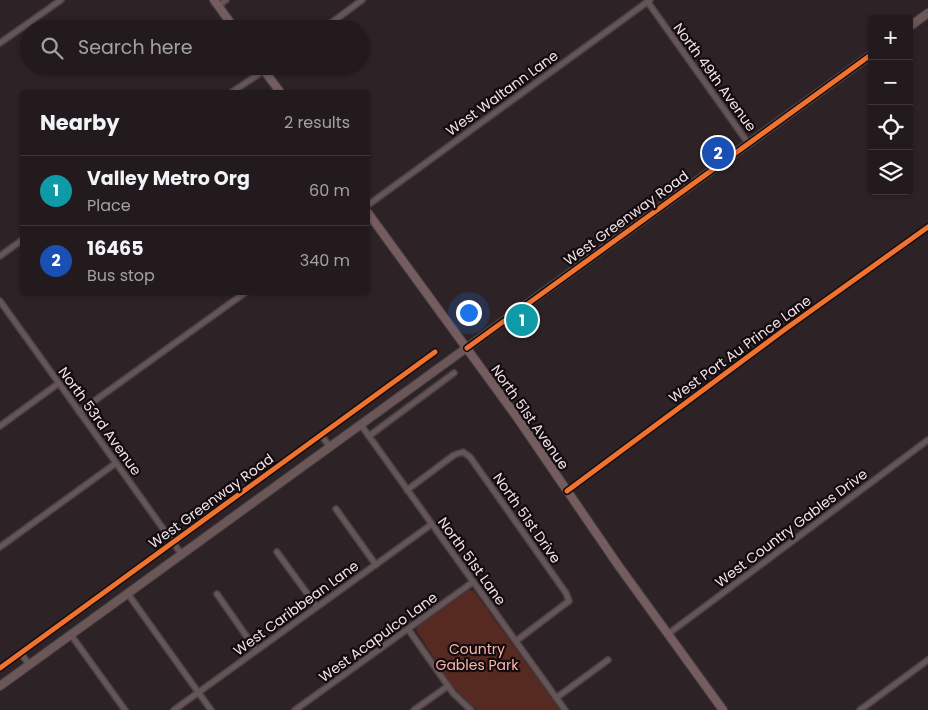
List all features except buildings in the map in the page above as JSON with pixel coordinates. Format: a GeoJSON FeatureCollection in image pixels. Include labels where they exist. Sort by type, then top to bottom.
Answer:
{"type":"FeatureCollection","features":[{"type":"Feature","properties":{"kind":"main road"},"geometry":{"type":"LineString","coordinates":[[216,3],[228,20]]}},
{"type":"Feature","properties":{"kind":"main road"},"geometry":{"type":"LineString","coordinates":[[913,24],[928,13]]}},
{"type":"Feature","properties":{"kind":"main road","name":"West Greenway Road"},"geometry":{"type":"LineString","coordinates":[[0,686],[868,57]]}},
{"type":"Feature","properties":{"kind":"main road"},"geometry":{"type":"LineString","coordinates":[[270,75],[279,90]]}},
{"type":"Feature","properties":{"kind":"main road","name":"North 51st Avenue"},"geometry":{"type":"LineString","coordinates":[[370,216],[467,348],[722,710]]}},
{"type":"Feature","properties":{"kind":"street"},"geometry":{"type":"LineString","coordinates":[[33,20],[61,0]]}},
{"type":"Feature","properties":{"kind":"street"},"geometry":{"type":"LineString","coordinates":[[216,3],[226,0]]}},
{"type":"Feature","properties":{"kind":"street"},"geometry":{"type":"LineString","coordinates":[[335,20],[362,0]]}},
{"type":"Feature","properties":{"kind":"street","name":"North 49th Avenue"},"geometry":{"type":"LineString","coordinates":[[648,1],[748,143]]}},
{"type":"Feature","properties":{"kind":"street","name":"West Waltann Lane"},"geometry":{"type":"LineString","coordinates":[[370,204],[648,1]]}},
{"type":"Feature","properties":{"kind":"street"},"geometry":{"type":"LineString","coordinates":[[0,44],[20,30]]}},
{"type":"Feature","properties":{"kind":"street"},"geometry":{"type":"LineString","coordinates":[[235,90],[256,75]]}},
{"type":"Feature","properties":{"kind":"street","name":"West Port Au Prince Lane"},"geometry":{"type":"LineString","coordinates":[[567,491],[784,330],[928,227]]}},
{"type":"Feature","properties":{"kind":"street"},"geometry":{"type":"LineString","coordinates":[[0,256],[20,241]]}},
{"type":"Feature","properties":{"kind":"street"},"geometry":{"type":"LineString","coordinates":[[79,412],[242,295]]}},
{"type":"Feature","properties":{"kind":"street","name":"North 53rd Avenue"},"geometry":{"type":"LineString","coordinates":[[0,301],[182,555]]}},
{"type":"Feature","properties":{"kind":"street","name":"West Greenway Road"},"geometry":{"type":"LineString","coordinates":[[0,668],[435,352]]}},
{"type":"Feature","properties":{"kind":"street"},"geometry":{"type":"LineString","coordinates":[[369,436],[454,373]]}},
{"type":"Feature","properties":{"kind":"street"},"geometry":{"type":"LineString","coordinates":[[0,426],[59,383]]}},
{"type":"Feature","properties":{"kind":"street","name":"North 51st Lane"},"geometry":{"type":"LineString","coordinates":[[361,425],[565,710]]}},
{"type":"Feature","properties":{"kind":"street"},"geometry":{"type":"LineString","coordinates":[[321,435],[330,447]]}},
{"type":"Feature","properties":{"kind":"street","name":"West Country Gables Drive"},"geometry":{"type":"LineString","coordinates":[[668,634],[928,440]]}},
{"type":"Feature","properties":{"kind":"street","name":"North 51st Drive"},"geometry":{"type":"LineString","coordinates":[[407,490],[454,455],[463,452],[475,465],[566,593],[569,601],[516,642]]}},
{"type":"Feature","properties":{"kind":"street"},"geometry":{"type":"LineString","coordinates":[[0,547],[116,463]]}},
{"type":"Feature","properties":{"kind":"street"},"geometry":{"type":"LineString","coordinates":[[336,509],[376,565]]}},
{"type":"Feature","properties":{"kind":"street","name":"West Caribbean Lane"},"geometry":{"type":"LineString","coordinates":[[174,710],[432,524]]}},
{"type":"Feature","properties":{"kind":"street"},"geometry":{"type":"LineString","coordinates":[[277,552],[317,607]]}},
{"type":"Feature","properties":{"kind":"street","name":"West Acapulco Lane"},"geometry":{"type":"LineString","coordinates":[[295,710],[473,582]]}},
{"type":"Feature","properties":{"kind":"street"},"geometry":{"type":"LineString","coordinates":[[128,594],[211,710]]}},
{"type":"Feature","properties":{"kind":"street"},"geometry":{"type":"LineString","coordinates":[[217,594],[256,650]]}},
{"type":"Feature","properties":{"kind":"street"},"geometry":{"type":"LineString","coordinates":[[408,630],[448,686],[461,702],[471,710]]}},
{"type":"Feature","properties":{"kind":"street"},"geometry":{"type":"LineString","coordinates":[[71,635],[125,710]]}},
{"type":"Feature","properties":{"kind":"street"},"geometry":{"type":"LineString","coordinates":[[21,653],[29,665]]}},
{"type":"Feature","properties":{"kind":"street"},"geometry":{"type":"LineString","coordinates":[[556,698],[608,660]]}},
{"type":"Feature","properties":{"kind":"street"},"geometry":{"type":"LineString","coordinates":[[860,710],[928,660]]}},
{"type":"Feature","properties":{"kind":"street"},"geometry":{"type":"LineString","coordinates":[[414,710],[448,686]]}},
{"type":"Feature","properties":{"kind":"green space","name":"Country Gables Park"},"geometry":{"type":"Polygon","coordinates":[[[469,590],[474,591],[560,710],[477,710],[452,686],[416,630],[418,626],[469,590]]]}},
{"type":"Feature","properties":{"kind":"cycle path"},"geometry":{"type":"LineString","coordinates":[[467,348],[868,57]]}},
{"type":"Feature","properties":{"kind":"cycle path"},"geometry":{"type":"LineString","coordinates":[[567,491],[784,330],[928,227]]}},
{"type":"Feature","properties":{"kind":"cycle path"},"geometry":{"type":"LineString","coordinates":[[0,668],[435,352]]}},
{"type":"Feature","properties":{"kind":"place","name":"16465"},"geometry":{"type":"Point","coordinates":[718,153]}},
{"type":"Feature","properties":{"kind":"place","name":"Valley Metro Org"},"geometry":{"type":"Point","coordinates":[522,320]}}]}
